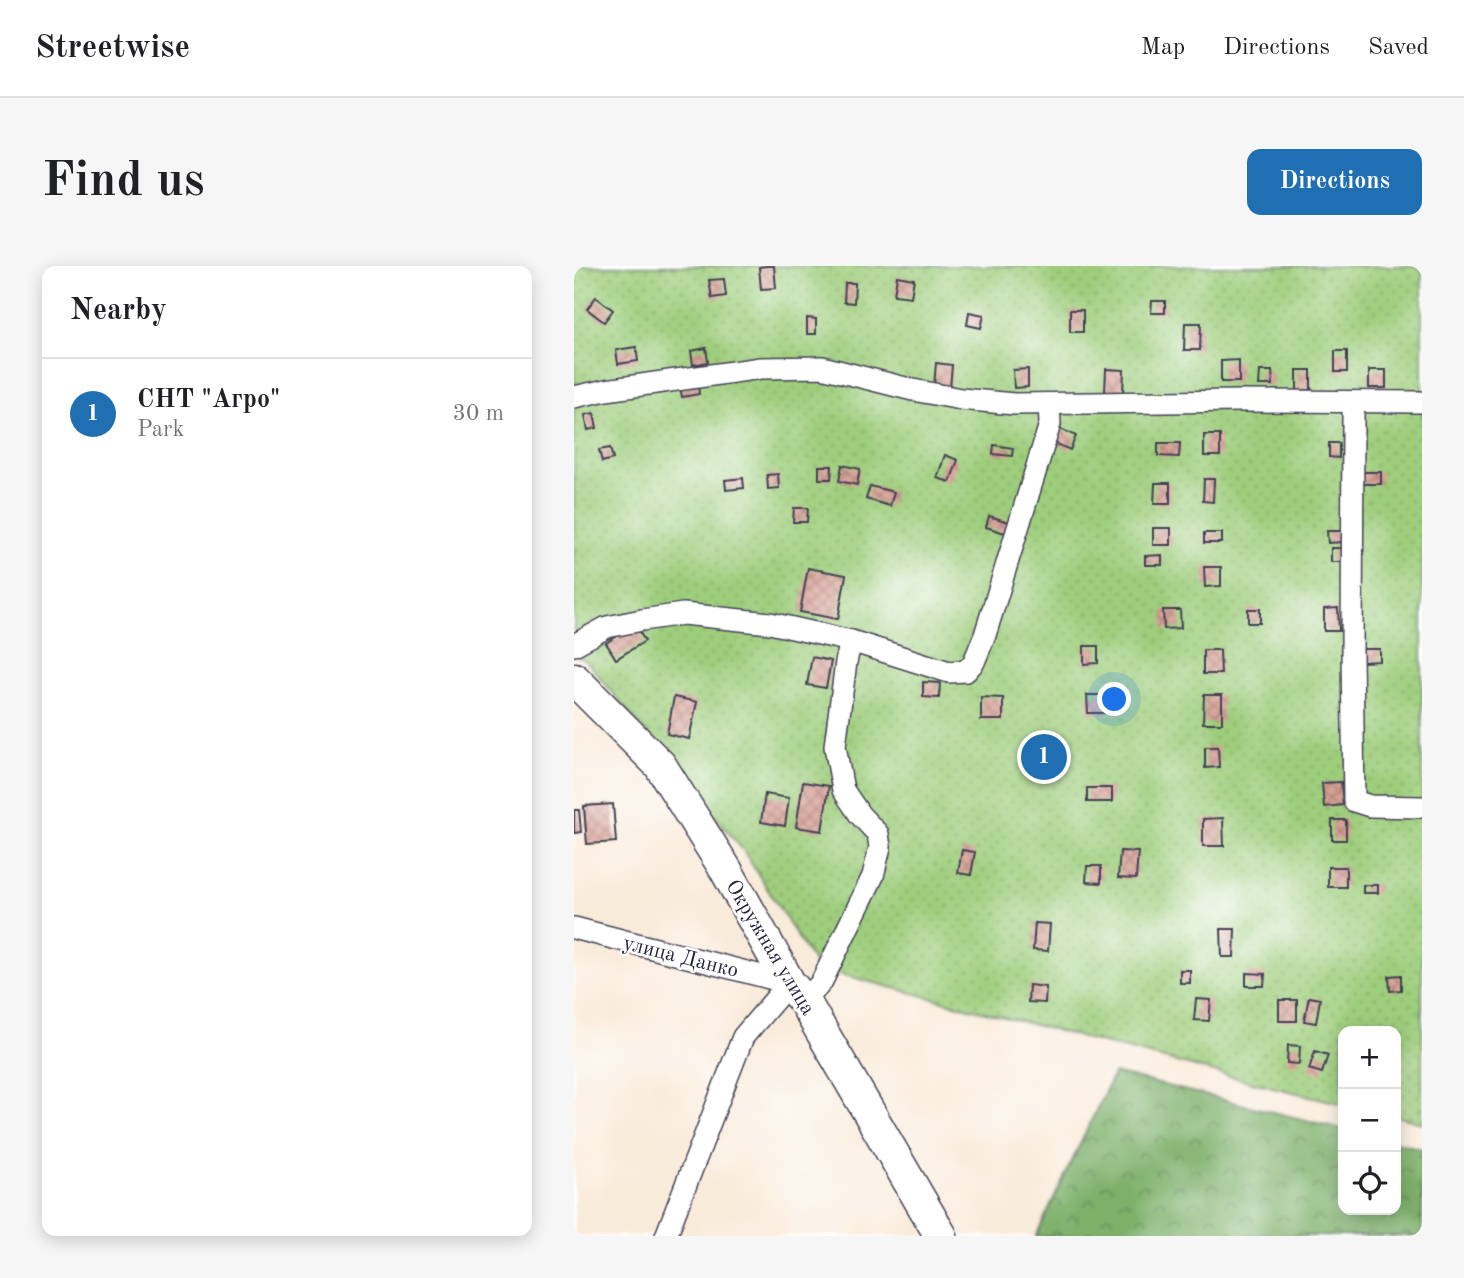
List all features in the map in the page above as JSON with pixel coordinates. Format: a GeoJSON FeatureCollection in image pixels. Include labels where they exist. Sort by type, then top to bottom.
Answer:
{"type":"FeatureCollection","features":[{"type":"Feature","properties":{"kind":"street"},"geometry":{"type":"LineString","coordinates":[[574,397],[761,368],[822,367],[913,390],[961,399],[1014,404],[1421,402]]}},
{"type":"Feature","properties":{"kind":"street"},"geometry":{"type":"LineString","coordinates":[[1355,402],[1352,626],[1354,801],[1370,806],[1422,807]]}},
{"type":"Feature","properties":{"kind":"street"},"geometry":{"type":"LineString","coordinates":[[574,645],[607,627],[683,614],[770,623],[851,641],[949,672],[966,671],[975,662],[985,635],[1050,424],[1049,404]]}},
{"type":"Feature","properties":{"kind":"street"},"geometry":{"type":"LineString","coordinates":[[666,1236],[743,1037],[796,992],[821,983],[873,876],[880,847],[878,834],[860,815],[843,790],[835,746],[851,641]]}},
{"type":"Feature","properties":{"kind":"street","name":"Окружная улица"},"geometry":{"type":"LineString","coordinates":[[574,679],[660,765],[726,870],[941,1236]]}},
{"type":"Feature","properties":{"kind":"street","name":"улица Данко"},"geometry":{"type":"LineString","coordinates":[[574,928],[796,992]]}},
{"type":"Feature","properties":{"kind":"green space"},"geometry":{"type":"Polygon","coordinates":[[[574,266],[1422,266],[1422,1123],[1401,1117],[1401,1026],[1338,1026],[1338,1103],[817,968],[743,850],[588,663],[574,654],[574,266]]]}},
{"type":"Feature","properties":{"kind":"green space"},"geometry":{"type":"Polygon","coordinates":[[[1114,1073],[1338,1128],[1338,1215],[1401,1215],[1401,1143],[1422,1149],[1422,1236],[1036,1236],[1114,1073]]]}},
{"type":"Feature","properties":{"kind":"building"},"geometry":{"type":"Polygon","coordinates":[[[774,266],[776,288],[761,289],[759,267],[774,266]]]}},
{"type":"Feature","properties":{"kind":"building"},"geometry":{"type":"Polygon","coordinates":[[[897,276],[914,279],[911,297],[894,295],[897,276]]]}},
{"type":"Feature","properties":{"kind":"building"},"geometry":{"type":"Polygon","coordinates":[[[724,279],[726,296],[712,298],[709,280],[724,279]]]}},
{"type":"Feature","properties":{"kind":"building"},"geometry":{"type":"Polygon","coordinates":[[[845,283],[855,283],[854,303],[844,302],[845,283]]]}},
{"type":"Feature","properties":{"kind":"building"},"geometry":{"type":"Polygon","coordinates":[[[596,297],[613,310],[604,322],[587,309],[596,297]]]}},
{"type":"Feature","properties":{"kind":"building"},"geometry":{"type":"Polygon","coordinates":[[[1152,301],[1165,301],[1165,313],[1151,313],[1152,301]]]}},
{"type":"Feature","properties":{"kind":"building"},"geometry":{"type":"Polygon","coordinates":[[[1070,310],[1083,310],[1083,332],[1070,332],[1070,310]]]}},
{"type":"Feature","properties":{"kind":"building"},"geometry":{"type":"Polygon","coordinates":[[[969,312],[984,315],[981,328],[967,325],[969,312]]]}},
{"type":"Feature","properties":{"kind":"building"},"geometry":{"type":"Polygon","coordinates":[[[807,318],[816,319],[816,334],[807,334],[807,318]]]}},
{"type":"Feature","properties":{"kind":"building"},"geometry":{"type":"Polygon","coordinates":[[[1185,323],[1201,323],[1200,350],[1184,350],[1185,323]]]}},
{"type":"Feature","properties":{"kind":"building"},"geometry":{"type":"Polygon","coordinates":[[[636,347],[638,361],[618,364],[616,350],[636,347]]]}},
{"type":"Feature","properties":{"kind":"building"},"geometry":{"type":"Polygon","coordinates":[[[706,348],[708,362],[693,365],[691,351],[706,348]]]}},
{"type":"Feature","properties":{"kind":"building"},"geometry":{"type":"Polygon","coordinates":[[[1335,351],[1347,351],[1347,372],[1335,372],[1335,351]]]}},
{"type":"Feature","properties":{"kind":"building"},"geometry":{"type":"Polygon","coordinates":[[[1239,360],[1239,382],[1221,382],[1221,361],[1239,360]]]}},
{"type":"Feature","properties":{"kind":"building"},"geometry":{"type":"Polygon","coordinates":[[[936,363],[952,365],[950,388],[934,386],[936,363]]]}},
{"type":"Feature","properties":{"kind":"building"},"geometry":{"type":"Polygon","coordinates":[[[1028,369],[1028,387],[1014,388],[1013,370],[1028,369]]]}},
{"type":"Feature","properties":{"kind":"building"},"geometry":{"type":"Polygon","coordinates":[[[1106,369],[1124,370],[1123,394],[1105,393],[1106,369]]]}},
{"type":"Feature","properties":{"kind":"building"},"geometry":{"type":"Polygon","coordinates":[[[1297,370],[1311,370],[1311,390],[1297,391],[1297,370]]]}},
{"type":"Feature","properties":{"kind":"building"},"geometry":{"type":"Polygon","coordinates":[[[1369,370],[1386,370],[1386,388],[1369,388],[1369,370]]]}},
{"type":"Feature","properties":{"kind":"building"},"geometry":{"type":"Polygon","coordinates":[[[1260,371],[1272,371],[1273,385],[1259,385],[1260,371]]]}},
{"type":"Feature","properties":{"kind":"building"},"geometry":{"type":"Polygon","coordinates":[[[698,384],[699,394],[682,397],[680,386],[698,384]]]}},
{"type":"Feature","properties":{"kind":"building"},"geometry":{"type":"Polygon","coordinates":[[[594,413],[597,428],[588,430],[585,415],[594,413]]]}},
{"type":"Feature","properties":{"kind":"building"},"geometry":{"type":"Polygon","coordinates":[[[1056,427],[1076,436],[1070,450],[1050,441],[1056,427]]]}},
{"type":"Feature","properties":{"kind":"building"},"geometry":{"type":"Polygon","coordinates":[[[1204,435],[1220,435],[1220,456],[1204,456],[1204,435]]]}},
{"type":"Feature","properties":{"kind":"building"},"geometry":{"type":"Polygon","coordinates":[[[1158,443],[1180,443],[1179,457],[1158,456],[1158,443]]]}},
{"type":"Feature","properties":{"kind":"building"},"geometry":{"type":"Polygon","coordinates":[[[1329,443],[1339,443],[1339,458],[1329,457],[1329,443]]]}},
{"type":"Feature","properties":{"kind":"building"},"geometry":{"type":"Polygon","coordinates":[[[994,445],[1013,448],[1012,456],[993,454],[994,445]]]}},
{"type":"Feature","properties":{"kind":"building"},"geometry":{"type":"Polygon","coordinates":[[[610,448],[613,459],[602,462],[599,450],[610,448]]]}},
{"type":"Feature","properties":{"kind":"building"},"geometry":{"type":"Polygon","coordinates":[[[945,455],[958,460],[950,482],[937,478],[945,455]]]}},
{"type":"Feature","properties":{"kind":"building"},"geometry":{"type":"Polygon","coordinates":[[[842,465],[860,469],[857,485],[839,481],[842,465]]]}},
{"type":"Feature","properties":{"kind":"building"},"geometry":{"type":"Polygon","coordinates":[[[819,466],[832,466],[831,479],[819,479],[819,466]]]}},
{"type":"Feature","properties":{"kind":"building"},"geometry":{"type":"Polygon","coordinates":[[[1361,472],[1381,472],[1381,484],[1361,484],[1361,472]]]}},
{"type":"Feature","properties":{"kind":"building"},"geometry":{"type":"Polygon","coordinates":[[[778,474],[779,488],[768,489],[767,475],[778,474]]]}},
{"type":"Feature","properties":{"kind":"building"},"geometry":{"type":"Polygon","coordinates":[[[743,478],[744,488],[726,490],[725,480],[743,478]]]}},
{"type":"Feature","properties":{"kind":"building"},"geometry":{"type":"Polygon","coordinates":[[[1204,479],[1214,479],[1213,502],[1203,501],[1204,479]]]}},
{"type":"Feature","properties":{"kind":"building"},"geometry":{"type":"Polygon","coordinates":[[[1155,483],[1170,483],[1170,504],[1154,504],[1155,483]]]}},
{"type":"Feature","properties":{"kind":"building"},"geometry":{"type":"Polygon","coordinates":[[[870,486],[894,492],[890,506],[866,499],[870,486]]]}},
{"type":"Feature","properties":{"kind":"building"},"geometry":{"type":"Polygon","coordinates":[[[794,508],[808,508],[807,522],[793,522],[794,508]]]}},
{"type":"Feature","properties":{"kind":"building"},"geometry":{"type":"Polygon","coordinates":[[[989,516],[1009,522],[1005,533],[986,527],[989,516]]]}},
{"type":"Feature","properties":{"kind":"building"},"geometry":{"type":"Polygon","coordinates":[[[1153,528],[1171,528],[1171,545],[1153,545],[1153,528]]]}},
{"type":"Feature","properties":{"kind":"building"},"geometry":{"type":"Polygon","coordinates":[[[1327,531],[1343,531],[1344,542],[1328,543],[1327,531]]]}},
{"type":"Feature","properties":{"kind":"building"},"geometry":{"type":"Polygon","coordinates":[[[1204,533],[1222,533],[1222,543],[1204,543],[1204,533]]]}},
{"type":"Feature","properties":{"kind":"building"},"geometry":{"type":"Polygon","coordinates":[[[1331,548],[1342,548],[1342,562],[1331,562],[1331,548]]]}},
{"type":"Feature","properties":{"kind":"building"},"geometry":{"type":"Polygon","coordinates":[[[1162,555],[1162,565],[1145,565],[1145,556],[1162,555]]]}},
{"type":"Feature","properties":{"kind":"building"},"geometry":{"type":"Polygon","coordinates":[[[1204,567],[1221,567],[1221,586],[1205,587],[1204,567]]]}},
{"type":"Feature","properties":{"kind":"building"},"geometry":{"type":"Polygon","coordinates":[[[808,568],[846,575],[838,619],[800,612],[808,568]]]}},
{"type":"Feature","properties":{"kind":"building"},"geometry":{"type":"Polygon","coordinates":[[[1338,608],[1339,631],[1324,631],[1324,609],[1338,608]]]}},
{"type":"Feature","properties":{"kind":"building"},"geometry":{"type":"Polygon","coordinates":[[[1248,609],[1260,609],[1260,623],[1248,623],[1248,609]]]}},
{"type":"Feature","properties":{"kind":"building"},"geometry":{"type":"Polygon","coordinates":[[[1163,610],[1180,610],[1181,628],[1164,629],[1163,610]]]}},
{"type":"Feature","properties":{"kind":"building"},"geometry":{"type":"Polygon","coordinates":[[[635,625],[645,641],[616,659],[606,643],[635,625]]]}},
{"type":"Feature","properties":{"kind":"building"},"geometry":{"type":"Polygon","coordinates":[[[1084,646],[1098,646],[1098,663],[1084,664],[1084,646]]]}},
{"type":"Feature","properties":{"kind":"building"},"geometry":{"type":"Polygon","coordinates":[[[1361,649],[1380,649],[1380,661],[1362,662],[1361,649]]]}},
{"type":"Feature","properties":{"kind":"building"},"geometry":{"type":"Polygon","coordinates":[[[1203,650],[1220,650],[1221,674],[1203,674],[1203,650]]]}},
{"type":"Feature","properties":{"kind":"building"},"geometry":{"type":"Polygon","coordinates":[[[812,657],[831,661],[826,688],[807,685],[812,657]]]}},
{"type":"Feature","properties":{"kind":"building"},"geometry":{"type":"Polygon","coordinates":[[[923,682],[940,683],[939,698],[923,697],[923,682]]]}},
{"type":"Feature","properties":{"kind":"building"},"geometry":{"type":"Polygon","coordinates":[[[1087,695],[1106,695],[1107,713],[1088,713],[1087,695]]]}},
{"type":"Feature","properties":{"kind":"building"},"geometry":{"type":"Polygon","coordinates":[[[1204,695],[1222,695],[1222,723],[1203,723],[1204,695]]]}},
{"type":"Feature","properties":{"kind":"building"},"geometry":{"type":"Polygon","coordinates":[[[674,697],[697,702],[689,739],[667,734],[674,697]]]}},
{"type":"Feature","properties":{"kind":"building"},"geometry":{"type":"Polygon","coordinates":[[[981,697],[1003,698],[1003,720],[981,720],[981,697]]]}},
{"type":"Feature","properties":{"kind":"building"},"geometry":{"type":"Polygon","coordinates":[[[1205,747],[1218,747],[1219,767],[1205,768],[1205,747]]]}},
{"type":"Feature","properties":{"kind":"building"},"geometry":{"type":"Polygon","coordinates":[[[803,782],[829,786],[822,831],[796,827],[803,782]]]}},
{"type":"Feature","properties":{"kind":"building"},"geometry":{"type":"Polygon","coordinates":[[[1341,782],[1343,805],[1324,807],[1322,783],[1341,782]]]}},
{"type":"Feature","properties":{"kind":"building"},"geometry":{"type":"Polygon","coordinates":[[[1087,788],[1112,788],[1112,802],[1087,802],[1087,788]]]}},
{"type":"Feature","properties":{"kind":"building"},"geometry":{"type":"Polygon","coordinates":[[[765,794],[789,798],[785,826],[761,822],[765,794]]]}},
{"type":"Feature","properties":{"kind":"building"},"geometry":{"type":"Polygon","coordinates":[[[613,804],[616,842],[587,844],[584,806],[613,804]]]}},
{"type":"Feature","properties":{"kind":"building"},"geometry":{"type":"Polygon","coordinates":[[[574,810],[579,810],[581,832],[574,833],[574,810]]]}},
{"type":"Feature","properties":{"kind":"building"},"geometry":{"type":"Polygon","coordinates":[[[1223,818],[1224,846],[1203,846],[1203,819],[1223,818]]]}},
{"type":"Feature","properties":{"kind":"building"},"geometry":{"type":"Polygon","coordinates":[[[1332,820],[1346,820],[1346,840],[1332,840],[1332,820]]]}},
{"type":"Feature","properties":{"kind":"building"},"geometry":{"type":"Polygon","coordinates":[[[962,850],[975,852],[971,875],[958,873],[962,850]]]}},
{"type":"Feature","properties":{"kind":"building"},"geometry":{"type":"Polygon","coordinates":[[[1120,851],[1138,852],[1136,879],[1118,878],[1120,851]]]}},
{"type":"Feature","properties":{"kind":"building"},"geometry":{"type":"Polygon","coordinates":[[[1087,866],[1101,866],[1101,883],[1086,882],[1087,866]]]}},
{"type":"Feature","properties":{"kind":"building"},"geometry":{"type":"Polygon","coordinates":[[[1328,867],[1346,867],[1346,887],[1328,887],[1328,867]]]}},
{"type":"Feature","properties":{"kind":"building"},"geometry":{"type":"Polygon","coordinates":[[[1363,885],[1378,885],[1378,893],[1363,893],[1363,885]]]}},
{"type":"Feature","properties":{"kind":"building"},"geometry":{"type":"Polygon","coordinates":[[[1035,923],[1050,924],[1048,951],[1033,950],[1035,923]]]}},
{"type":"Feature","properties":{"kind":"building"},"geometry":{"type":"Polygon","coordinates":[[[1221,929],[1235,929],[1234,957],[1222,957],[1221,929]]]}},
{"type":"Feature","properties":{"kind":"building"},"geometry":{"type":"Polygon","coordinates":[[[1180,970],[1190,970],[1190,983],[1180,983],[1180,970]]]}},
{"type":"Feature","properties":{"kind":"building"},"geometry":{"type":"Polygon","coordinates":[[[1246,973],[1265,974],[1264,986],[1246,986],[1246,973]]]}},
{"type":"Feature","properties":{"kind":"building"},"geometry":{"type":"Polygon","coordinates":[[[1401,975],[1401,990],[1390,991],[1389,976],[1401,975]]]}},
{"type":"Feature","properties":{"kind":"building"},"geometry":{"type":"Polygon","coordinates":[[[1029,985],[1046,987],[1045,1003],[1028,1002],[1029,985]]]}},
{"type":"Feature","properties":{"kind":"building"},"geometry":{"type":"Polygon","coordinates":[[[1309,997],[1320,999],[1316,1023],[1304,1021],[1309,997]]]}},
{"type":"Feature","properties":{"kind":"building"},"geometry":{"type":"Polygon","coordinates":[[[1196,999],[1211,1000],[1209,1021],[1194,1020],[1196,999]]]}},
{"type":"Feature","properties":{"kind":"building"},"geometry":{"type":"Polygon","coordinates":[[[1279,1000],[1297,1000],[1297,1021],[1279,1021],[1279,1000]]]}},
{"type":"Feature","properties":{"kind":"building"},"geometry":{"type":"Polygon","coordinates":[[[1288,1045],[1300,1046],[1299,1064],[1287,1063],[1288,1045]]]}},
{"type":"Feature","properties":{"kind":"building"},"geometry":{"type":"Polygon","coordinates":[[[1315,1051],[1328,1055],[1322,1073],[1309,1069],[1315,1051]]]}},
{"type":"Feature","properties":{"kind":"place","name":"СНТ \"Агро\""},"geometry":{"type":"Point","coordinates":[1044,757]}}]}
